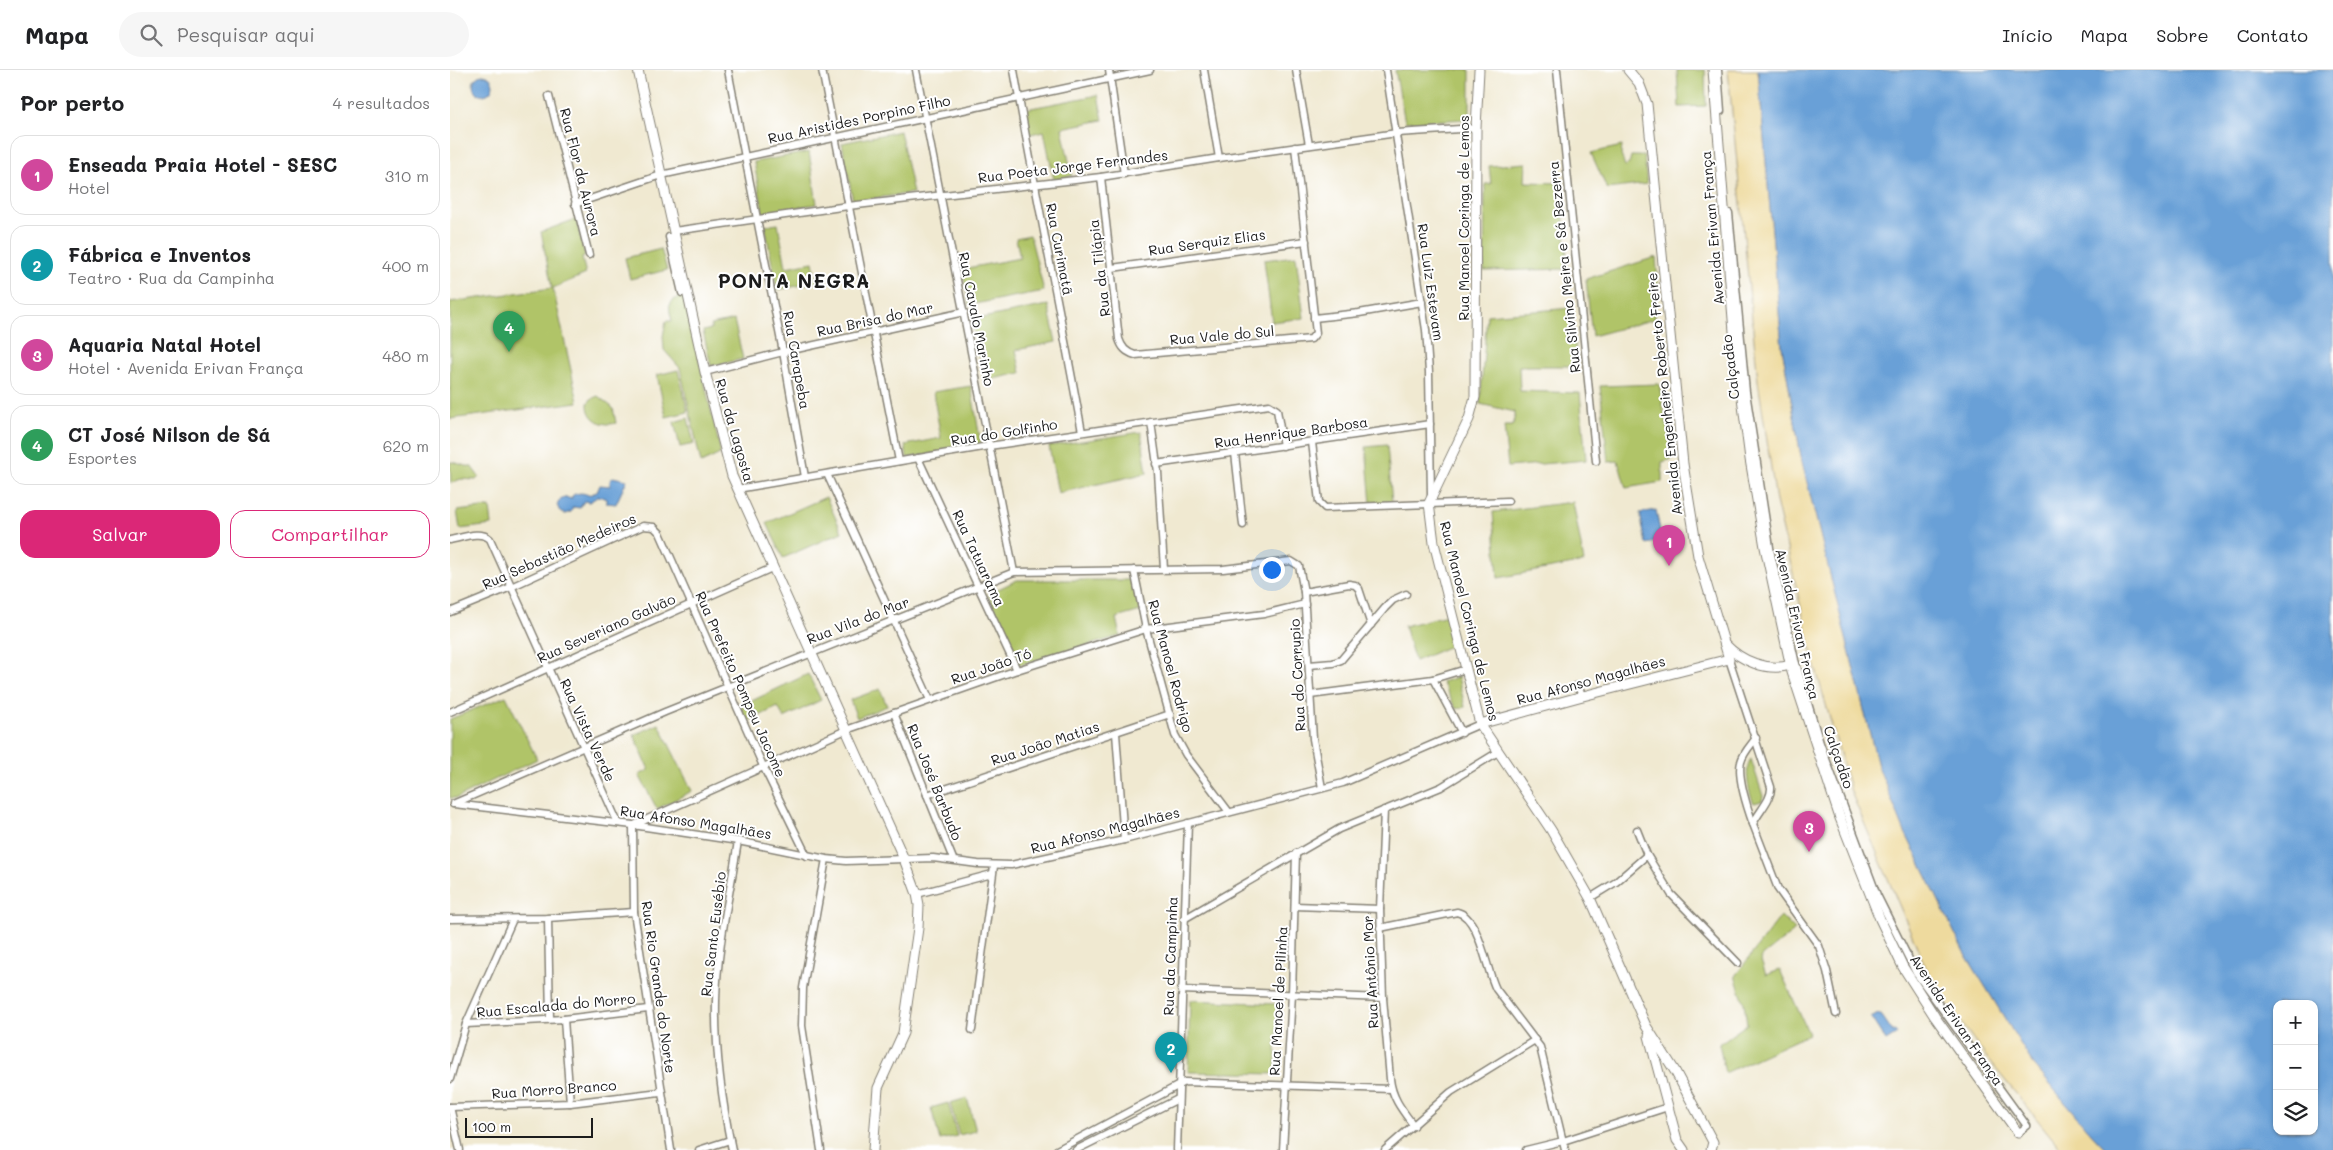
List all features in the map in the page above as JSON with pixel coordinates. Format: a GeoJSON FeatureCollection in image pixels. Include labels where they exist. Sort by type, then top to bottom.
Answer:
{"type":"FeatureCollection","features":[{"type":"Feature","properties":{"kind":"street","name":"Rua da Lagosta"},"geometry":{"type":"LineString","coordinates":[[638,70],[661,175],[671,234],[726,457],[737,489],[904,859],[917,894],[919,922],[905,1024],[900,1042],[878,1088],[873,1150]]}},
{"type":"Feature","properties":{"kind":"street","name":"Rua Carapeba"},"geometry":{"type":"LineString","coordinates":[[728,70],[758,219],[805,477]]}},
{"type":"Feature","properties":{"kind":"street"},"geometry":{"type":"LineString","coordinates":[[822,70],[837,137],[872,332],[899,462]]}},
{"type":"Feature","properties":{"kind":"street","name":"Rua Cavalo Marinho"},"geometry":{"type":"LineString","coordinates":[[916,70],[1014,572]]}},
{"type":"Feature","properties":{"kind":"street","name":"Rua Curimatã"},"geometry":{"type":"LineString","coordinates":[[1014,70],[1082,432]]}},
{"type":"Feature","properties":{"kind":"street"},"geometry":{"type":"LineString","coordinates":[[1109,70],[1124,174]]}},
{"type":"Feature","properties":{"kind":"street","name":"Rua Aristides Porpino Filho"},"geometry":{"type":"LineString","coordinates":[[575,204],[661,175],[1150,70]]}},
{"type":"Feature","properties":{"kind":"street"},"geometry":{"type":"LineString","coordinates":[[1204,70],[1219,158]]}},
{"type":"Feature","properties":{"kind":"street"},"geometry":{"type":"LineString","coordinates":[[1296,70],[1310,145]]}},
{"type":"Feature","properties":{"kind":"street","name":"Rua Luiz Estevam"},"geometry":{"type":"LineString","coordinates":[[1386,70],[1422,302],[1429,372],[1430,501]]}},
{"type":"Feature","properties":{"kind":"street","name":"Rua Manoel Coringa de Lemos"},"geometry":{"type":"LineString","coordinates":[[1479,70],[1476,128],[1475,398],[1469,419],[1430,501],[1434,543],[1480,724],[1551,830],[1590,898],[1646,1026]]}},
{"type":"Feature","properties":{"kind":"street","name":"Rua Silvino Meira e Sá Bezerra"},"geometry":{"type":"LineString","coordinates":[[1557,70],[1596,462]]}},
{"type":"Feature","properties":{"kind":"street","name":"Avenida Engenheiro Roberto Freire"},"geometry":{"type":"LineString","coordinates":[[1628,70],[1638,83],[1647,104],[1683,464],[1698,556],[1724,643]]}},
{"type":"Feature","properties":{"kind":"street","name":"Avenida Erivan França"},"geometry":{"type":"LineString","coordinates":[[1713,70],[1735,344],[1750,459],[1790,665],[1840,818],[1880,919],[1903,967],[1935,1017],[2018,1133]]}},
{"type":"Feature","properties":{"kind":"street","name":"Calçadão"},"geometry":{"type":"LineString","coordinates":[[1718,70],[1738,324],[1747,402],[1771,554],[1795,660],[1820,744],[1877,895],[1916,973],[2027,1126],[2018,1133]]}},
{"type":"Feature","properties":{"kind":"street","name":"Rua Flor da Aurora"},"geometry":{"type":"LineString","coordinates":[[549,96],[589,255]]}},
{"type":"Feature","properties":{"kind":"street","name":"Rua Poeta Jorge Fernandes"},"geometry":{"type":"LineString","coordinates":[[671,234],[848,206],[1124,174],[1219,158],[1397,133],[1476,128]]}},
{"type":"Feature","properties":{"kind":"street"},"geometry":{"type":"LineString","coordinates":[[1295,147],[1314,318],[1359,313],[1422,302]]}},
{"type":"Feature","properties":{"kind":"street","name":"Rua da Tilápia"},"geometry":{"type":"LineString","coordinates":[[1101,177],[1119,339],[1121,345],[1129,353]]}},
{"type":"Feature","properties":{"kind":"street"},"geometry":{"type":"LineString","coordinates":[[671,234],[682,294]]}},
{"type":"Feature","properties":{"kind":"street","name":"Rua Serquiz Elias"},"geometry":{"type":"LineString","coordinates":[[1112,268],[1306,241]]}},
{"type":"Feature","properties":{"kind":"street","name":"Rua Brisa do Mar"},"geometry":{"type":"LineString","coordinates":[[705,372],[783,352],[964,312]]}},
{"type":"Feature","properties":{"kind":"street","name":"Rua Vale do Sul"},"geometry":{"type":"LineString","coordinates":[[1129,353],[1135,355],[1310,339],[1316,335],[1314,318]]}},
{"type":"Feature","properties":{"kind":"street","name":"Rua do Golfinho"},"geometry":{"type":"LineString","coordinates":[[737,489],[989,446],[1269,405],[1276,408],[1283,446]]}},
{"type":"Feature","properties":{"kind":"street"},"geometry":{"type":"LineString","coordinates":[[1151,422],[1164,569]]}},
{"type":"Feature","properties":{"kind":"street","name":"Rua Henrique Barbosa"},"geometry":{"type":"LineString","coordinates":[[1156,464],[1430,424]]}},
{"type":"Feature","properties":{"kind":"street"},"geometry":{"type":"LineString","coordinates":[[1312,442],[1319,502],[1325,508],[1430,501],[1508,501]]}},
{"type":"Feature","properties":{"kind":"street"},"geometry":{"type":"LineString","coordinates":[[1234,453],[1243,525]]}},
{"type":"Feature","properties":{"kind":"street","name":"Rua Tatuarama"},"geometry":{"type":"LineString","coordinates":[[918,458],[1017,670]]}},
{"type":"Feature","properties":{"kind":"street"},"geometry":{"type":"LineString","coordinates":[[827,474],[930,700]]}},
{"type":"Feature","properties":{"kind":"street","name":"Rua Sebastião Medeiros"},"geometry":{"type":"LineString","coordinates":[[450,612],[511,587],[643,526],[650,525]]}},
{"type":"Feature","properties":{"kind":"street","name":"Rua Prefeito Pompeu Jacome"},"geometry":{"type":"LineString","coordinates":[[650,525],[660,533],[763,766],[807,856]]}},
{"type":"Feature","properties":{"kind":"street","name":"Rua Vista Verde"},"geometry":{"type":"LineString","coordinates":[[450,540],[480,534],[487,537],[618,823]]}},
{"type":"Feature","properties":{"kind":"street","name":"Rua Vila do Mar"},"geometry":{"type":"LineString","coordinates":[[452,804],[810,652],[1014,572],[1223,569],[1294,562]]}},
{"type":"Feature","properties":{"kind":"street","name":"Rua do Corrupio"},"geometry":{"type":"LineString","coordinates":[[1294,562],[1298,566],[1304,592],[1313,739],[1322,788]]}},
{"type":"Feature","properties":{"kind":"street","name":"Rua Severiano Galvão"},"geometry":{"type":"LineString","coordinates":[[450,712],[772,568]]}},
{"type":"Feature","properties":{"kind":"street","name":"Rua Manoel Rodrigo"},"geometry":{"type":"LineString","coordinates":[[1134,570],[1146,629],[1175,735],[1186,756],[1229,812]]}},
{"type":"Feature","properties":{"kind":"street"},"geometry":{"type":"LineString","coordinates":[[1304,592],[1349,584],[1355,585],[1359,589],[1372,625]]}},
{"type":"Feature","properties":{"kind":"street"},"geometry":{"type":"LineString","coordinates":[[1309,665],[1339,661],[1393,600],[1406,594]]}},
{"type":"Feature","properties":{"kind":"street","name":"Rua João Tó"},"geometry":{"type":"LineString","coordinates":[[633,825],[846,730],[1017,670],[1146,629],[1264,614],[1305,604]]}},
{"type":"Feature","properties":{"kind":"street"},"geometry":{"type":"LineString","coordinates":[[1724,643],[1756,738],[1771,791],[1769,799],[1758,811],[1753,824]]}},
{"type":"Feature","properties":{"kind":"street"},"geometry":{"type":"LineString","coordinates":[[1724,643],[1745,660],[1781,668],[1790,665]]}},
{"type":"Feature","properties":{"kind":"street","name":"Rua Afonso Magalhães"},"geometry":{"type":"LineString","coordinates":[[452,804],[633,825],[826,859],[953,859],[994,866],[1032,862],[1188,824],[1353,779],[1480,724],[1729,659]]}},
{"type":"Feature","properties":{"kind":"street"},"geometry":{"type":"LineString","coordinates":[[1310,695],[1433,679],[1466,669]]}},
{"type":"Feature","properties":{"kind":"street"},"geometry":{"type":"LineString","coordinates":[[1433,679],[1462,733]]}},
{"type":"Feature","properties":{"kind":"street"},"geometry":{"type":"LineString","coordinates":[[1576,686],[1584,696]]}},
{"type":"Feature","properties":{"kind":"street","name":"Rua José Barbudo"},"geometry":{"type":"LineString","coordinates":[[894,713],[953,859]]}},
{"type":"Feature","properties":{"kind":"street","name":"Rua João Matias"},"geometry":{"type":"LineString","coordinates":[[927,795],[1170,714]]}},
{"type":"Feature","properties":{"kind":"street"},"geometry":{"type":"LineString","coordinates":[[1116,733],[1124,840]]}},
{"type":"Feature","properties":{"kind":"street"},"geometry":{"type":"LineString","coordinates":[[1756,738],[1740,765],[1748,810],[1778,889],[1819,946],[1827,971],[1836,1014]]}},
{"type":"Feature","properties":{"kind":"street"},"geometry":{"type":"LineString","coordinates":[[1184,919],[1339,829],[1441,787],[1498,752]]}},
{"type":"Feature","properties":{"kind":"street","name":"Rua Antônio Mor"},"geometry":{"type":"LineString","coordinates":[[1384,810],[1380,928],[1383,998],[1391,1089],[1397,1104],[1414,1126]]}},
{"type":"Feature","properties":{"kind":"street","name":"Rua da Campinha"},"geometry":{"type":"LineString","coordinates":[[1177,1150],[1188,824]]}},
{"type":"Feature","properties":{"kind":"street","name":"Rua Rio Grande do Norte"},"geometry":{"type":"LineString","coordinates":[[633,825],[634,912],[660,1092],[671,1150]]}},
{"type":"Feature","properties":{"kind":"street"},"geometry":{"type":"LineString","coordinates":[[1637,830],[1660,877],[1683,908],[1738,963]]}},
{"type":"Feature","properties":{"kind":"street","name":"Rua Santo Eusébio"},"geometry":{"type":"LineString","coordinates":[[732,1150],[717,1040],[716,1001],[718,965],[738,842]]}},
{"type":"Feature","properties":{"kind":"street","name":"Rua Manoel de Pilinha"},"geometry":{"type":"LineString","coordinates":[[1283,1150],[1292,994],[1296,853]]}},
{"type":"Feature","properties":{"kind":"street"},"geometry":{"type":"LineString","coordinates":[[1590,898],[1616,882],[1648,855]]}},
{"type":"Feature","properties":{"kind":"street"},"geometry":{"type":"LineString","coordinates":[[821,1150],[802,1026],[803,988],[826,859]]}},
{"type":"Feature","properties":{"kind":"street"},"geometry":{"type":"LineString","coordinates":[[972,1030],[994,866]]}},
{"type":"Feature","properties":{"kind":"street"},"geometry":{"type":"LineString","coordinates":[[917,894],[992,874]]}},
{"type":"Feature","properties":{"kind":"street"},"geometry":{"type":"LineString","coordinates":[[1295,906],[1380,909]]}},
{"type":"Feature","properties":{"kind":"street"},"geometry":{"type":"LineString","coordinates":[[450,919],[548,918],[634,912]]}},
{"type":"Feature","properties":{"kind":"street"},"geometry":{"type":"LineString","coordinates":[[1380,928],[1457,912],[1466,915],[1479,939],[1496,989],[1535,1040],[1543,1056],[1565,1150]]}},
{"type":"Feature","properties":{"kind":"street"},"geometry":{"type":"LineString","coordinates":[[548,918],[550,1019]]}},
{"type":"Feature","properties":{"kind":"street"},"geometry":{"type":"LineString","coordinates":[[450,1079],[466,1024],[513,919]]}},
{"type":"Feature","properties":{"kind":"street"},"geometry":{"type":"LineString","coordinates":[[1181,990],[1383,998]]}},
{"type":"Feature","properties":{"kind":"street","name":"Rua Escalada do Morro"},"geometry":{"type":"LineString","coordinates":[[466,1024],[564,1019],[648,1009]]}},
{"type":"Feature","properties":{"kind":"street"},"geometry":{"type":"LineString","coordinates":[[564,1019],[570,1103]]}},
{"type":"Feature","properties":{"kind":"street"},"geometry":{"type":"LineString","coordinates":[[1646,1026],[1678,1140],[1679,1150]]}},
{"type":"Feature","properties":{"kind":"street"},"geometry":{"type":"LineString","coordinates":[[1646,1026],[1674,1071],[1712,1146],[1719,1150]]}},
{"type":"Feature","properties":{"kind":"street"},"geometry":{"type":"LineString","coordinates":[[1385,1150],[1451,1092],[1535,1040]]}},
{"type":"Feature","properties":{"kind":"street"},"geometry":{"type":"LineString","coordinates":[[1057,1150],[1178,1085],[1192,1081],[1391,1089]]}},
{"type":"Feature","properties":{"kind":"street","name":"Rua Morro Branco"},"geometry":{"type":"LineString","coordinates":[[450,1107],[570,1103],[660,1092]]}},
{"type":"Feature","properties":{"kind":"street"},"geometry":{"type":"LineString","coordinates":[[1076,1150],[1178,1099]]}},
{"type":"Feature","properties":{"kind":"street"},"geometry":{"type":"LineString","coordinates":[[450,1107],[460,1150]]}},
{"type":"Feature","properties":{"kind":"street"},"geometry":{"type":"LineString","coordinates":[[1526,1150],[1563,1141],[1668,1107]]}},
{"type":"Feature","properties":{"kind":"street"},"geometry":{"type":"LineString","coordinates":[[699,1150],[730,1140]]}},
{"type":"Feature","properties":{"kind":"street"},"geometry":{"type":"LineString","coordinates":[[1678,1140],[1684,1150]]}},
{"type":"Feature","properties":{"kind":"green space"},"geometry":{"type":"Polygon","coordinates":[[[1395,70],[1470,70],[1470,119],[1405,122],[1395,70]]]}},
{"type":"Feature","properties":{"kind":"green space"},"geometry":{"type":"Polygon","coordinates":[[[1677,70],[1705,70],[1706,106],[1679,107],[1677,70]]]}},
{"type":"Feature","properties":{"kind":"green space"},"geometry":{"type":"Polygon","coordinates":[[[1098,95],[1103,120],[1062,128],[1072,176],[1054,180],[1044,131],[1026,135],[1021,110],[1098,95]]]}},
{"type":"Feature","properties":{"kind":"green space"},"geometry":{"type":"Polygon","coordinates":[[[900,131],[913,193],[853,201],[842,143],[900,131]]]}},
{"type":"Feature","properties":{"kind":"green space"},"geometry":{"type":"Polygon","coordinates":[[[1622,146],[1621,155],[1625,166],[1629,164],[1631,156],[1644,156],[1647,184],[1607,189],[1591,153],[1622,146]]]}},
{"type":"Feature","properties":{"kind":"green space"},"geometry":{"type":"Polygon","coordinates":[[[809,152],[817,204],[763,213],[754,162],[809,152]]]}},
{"type":"Feature","properties":{"kind":"green space"},"geometry":{"type":"Polygon","coordinates":[[[1526,163],[1525,182],[1561,183],[1568,269],[1484,271],[1485,184],[1491,184],[1489,166],[1526,163]]]}},
{"type":"Feature","properties":{"kind":"green space"},"geometry":{"type":"Polygon","coordinates":[[[576,219],[585,255],[582,258],[586,274],[553,288],[578,402],[450,419],[450,302],[552,288],[541,232],[576,219]]]}},
{"type":"Feature","properties":{"kind":"green space"},"geometry":{"type":"Polygon","coordinates":[[[778,224],[786,267],[813,262],[817,282],[777,290],[765,226],[778,224]]]}},
{"type":"Feature","properties":{"kind":"green space"},"geometry":{"type":"Polygon","coordinates":[[[1030,235],[1044,291],[969,305],[962,269],[1020,258],[1016,238],[1030,235]]]}},
{"type":"Feature","properties":{"kind":"green space"},"geometry":{"type":"Polygon","coordinates":[[[661,249],[667,270],[630,279],[625,258],[661,249]]]}},
{"type":"Feature","properties":{"kind":"green space"},"geometry":{"type":"Polygon","coordinates":[[[1296,256],[1304,318],[1272,322],[1264,260],[1296,256]]]}},
{"type":"Feature","properties":{"kind":"green space"},"geometry":{"type":"Polygon","coordinates":[[[1656,257],[1658,285],[1652,287],[1655,319],[1592,336],[1586,279],[1656,257]]]}},
{"type":"Feature","properties":{"kind":"green space"},"geometry":{"type":"Polygon","coordinates":[[[684,295],[720,449],[720,454],[701,463],[680,368],[664,350],[663,336],[666,321],[672,321],[670,304],[684,295]]]}},
{"type":"Feature","properties":{"kind":"green space"},"geometry":{"type":"Polygon","coordinates":[[[1048,305],[1056,342],[1016,350],[1021,373],[984,381],[972,320],[1048,305]]]}},
{"type":"Feature","properties":{"kind":"green space"},"geometry":{"type":"Polygon","coordinates":[[[1572,308],[1577,366],[1519,366],[1520,391],[1580,393],[1586,460],[1508,467],[1504,426],[1513,426],[1515,412],[1480,404],[1487,315],[1572,308]]]}},
{"type":"Feature","properties":{"kind":"green space"},"geometry":{"type":"Polygon","coordinates":[[[734,320],[743,359],[711,366],[703,331],[711,329],[711,325],[734,320]]]}},
{"type":"Feature","properties":{"kind":"green space"},"geometry":{"type":"Polygon","coordinates":[[[678,370],[688,412],[666,417],[657,375],[678,370]]]}},
{"type":"Feature","properties":{"kind":"green space"},"geometry":{"type":"Polygon","coordinates":[[[1659,384],[1673,459],[1662,462],[1662,482],[1626,488],[1618,461],[1608,462],[1600,386],[1659,384]]]}},
{"type":"Feature","properties":{"kind":"green space"},"geometry":{"type":"Polygon","coordinates":[[[971,386],[981,445],[907,458],[905,445],[941,438],[933,392],[971,386]]]}},
{"type":"Feature","properties":{"kind":"green space"},"geometry":{"type":"Polygon","coordinates":[[[598,396],[613,408],[616,423],[601,423],[590,413],[588,403],[591,399],[598,396]]]}},
{"type":"Feature","properties":{"kind":"green space"},"geometry":{"type":"Polygon","coordinates":[[[688,418],[694,444],[680,447],[674,422],[688,418]]]}},
{"type":"Feature","properties":{"kind":"green space"},"geometry":{"type":"Polygon","coordinates":[[[1141,432],[1147,473],[1058,493],[1049,446],[1141,432]]]}},
{"type":"Feature","properties":{"kind":"green space"},"geometry":{"type":"Polygon","coordinates":[[[1387,445],[1392,503],[1371,504],[1366,447],[1387,445]]]}},
{"type":"Feature","properties":{"kind":"green space"},"geometry":{"type":"Polygon","coordinates":[[[450,462],[471,466],[479,477],[476,480],[461,479],[451,483],[450,462]]]}},
{"type":"Feature","properties":{"kind":"green space"},"geometry":{"type":"Polygon","coordinates":[[[826,497],[842,532],[783,558],[767,523],[826,497]]]}},
{"type":"Feature","properties":{"kind":"green space"},"geometry":{"type":"Polygon","coordinates":[[[1573,502],[1584,562],[1498,578],[1493,512],[1573,502]]]}},
{"type":"Feature","properties":{"kind":"green space"},"geometry":{"type":"Polygon","coordinates":[[[490,507],[492,525],[460,529],[457,511],[490,507]]]}},
{"type":"Feature","properties":{"kind":"green space"},"geometry":{"type":"Polygon","coordinates":[[[1017,580],[1132,580],[1141,611],[1116,618],[1120,636],[1020,665],[988,594],[1017,580]]]}},
{"type":"Feature","properties":{"kind":"green space"},"geometry":{"type":"Polygon","coordinates":[[[1447,615],[1455,644],[1415,661],[1404,626],[1447,615]]]}},
{"type":"Feature","properties":{"kind":"green space"},"geometry":{"type":"Polygon","coordinates":[[[808,674],[821,700],[784,718],[778,707],[746,722],[739,707],[808,674]]]}},
{"type":"Feature","properties":{"kind":"green space"},"geometry":{"type":"Polygon","coordinates":[[[1458,677],[1465,707],[1456,709],[1442,682],[1458,677]]]}},
{"type":"Feature","properties":{"kind":"green space"},"geometry":{"type":"Polygon","coordinates":[[[880,689],[887,706],[857,718],[850,700],[880,689]]]}},
{"type":"Feature","properties":{"kind":"green space"},"geometry":{"type":"Polygon","coordinates":[[[506,696],[537,759],[457,798],[450,798],[450,719],[506,696]]]}},
{"type":"Feature","properties":{"kind":"green space"},"geometry":{"type":"Polygon","coordinates":[[[659,724],[692,791],[657,809],[639,775],[649,770],[634,735],[659,724]]]}},
{"type":"Feature","properties":{"kind":"green space"},"geometry":{"type":"Polygon","coordinates":[[[1751,759],[1763,796],[1762,801],[1754,803],[1748,780],[1748,768],[1751,759]]]}},
{"type":"Feature","properties":{"kind":"green space"},"geometry":{"type":"Polygon","coordinates":[[[1781,916],[1795,930],[1760,958],[1766,975],[1780,970],[1809,1034],[1725,1073],[1719,1044],[1747,1024],[1744,1003],[1735,976],[1781,916]]]}},
{"type":"Feature","properties":{"kind":"green space"},"geometry":{"type":"Polygon","coordinates":[[[1190,1000],[1278,1004],[1275,1074],[1188,1072],[1190,1000]]]}},
{"type":"Feature","properties":{"kind":"green space"},"geometry":{"type":"Polygon","coordinates":[[[967,1098],[976,1131],[959,1135],[950,1103],[967,1098]]]}},
{"type":"Feature","properties":{"kind":"green space"},"geometry":{"type":"Polygon","coordinates":[[[948,1103],[957,1136],[940,1140],[931,1108],[948,1103]]]}},
{"type":"Feature","properties":{"kind":"sand"},"geometry":{"type":"Polygon","coordinates":[[[1728,70],[1758,70],[1782,347],[1802,462],[1878,766],[1904,830],[1964,952],[2033,1064],[2107,1150],[2062,1150],[1987,1058],[1946,1002],[1926,968],[1851,792],[1814,663],[1776,501],[1758,381],[1728,70]]]}},
{"type":"Feature","properties":{"kind":"water"},"geometry":{"type":"Polygon","coordinates":[[[1758,70],[2333,70],[2333,1150],[2107,1150],[2033,1064],[1964,952],[1904,830],[1878,766],[1802,462],[1782,347],[1758,70]]]}},
{"type":"Feature","properties":{"kind":"water"},"geometry":{"type":"Polygon","coordinates":[[[483,75],[490,78],[493,85],[490,92],[483,95],[476,92],[473,85],[476,78],[483,75]]]}},
{"type":"Feature","properties":{"kind":"water"},"geometry":{"type":"Polygon","coordinates":[[[613,477],[627,480],[616,504],[606,503],[606,499],[599,496],[589,502],[584,501],[580,508],[573,507],[571,512],[565,514],[560,512],[557,505],[560,500],[566,497],[571,499],[573,495],[578,493],[588,495],[597,492],[600,485],[610,486],[610,481],[613,477]]]}},
{"type":"Feature","properties":{"kind":"water"},"geometry":{"type":"Polygon","coordinates":[[[1656,510],[1662,541],[1646,544],[1640,513],[1656,510]]]}},
{"type":"Feature","properties":{"kind":"water"},"geometry":{"type":"Polygon","coordinates":[[[1878,1014],[1882,1016],[1893,1032],[1895,1031],[1897,1034],[1886,1041],[1871,1018],[1878,1014]]]}},
{"type":"Feature","properties":{"kind":"place","name":"CT José Nilson de Sá"},"geometry":{"type":"Point","coordinates":[509,352]}},
{"type":"Feature","properties":{"kind":"place","name":"Enseada Praia Hotel - SESC"},"geometry":{"type":"Point","coordinates":[1669,566]}},
{"type":"Feature","properties":{"kind":"place","name":"Aquaria Natal Hotel"},"geometry":{"type":"Point","coordinates":[1809,852]}},
{"type":"Feature","properties":{"kind":"place","name":"Fábrica e Inventos"},"geometry":{"type":"Point","coordinates":[1171,1073]}},
{"type":"Feature","properties":{"kind":"district","name":"PONTA NEGRA"},"geometry":{"type":"Point","coordinates":[794,280]}}]}
